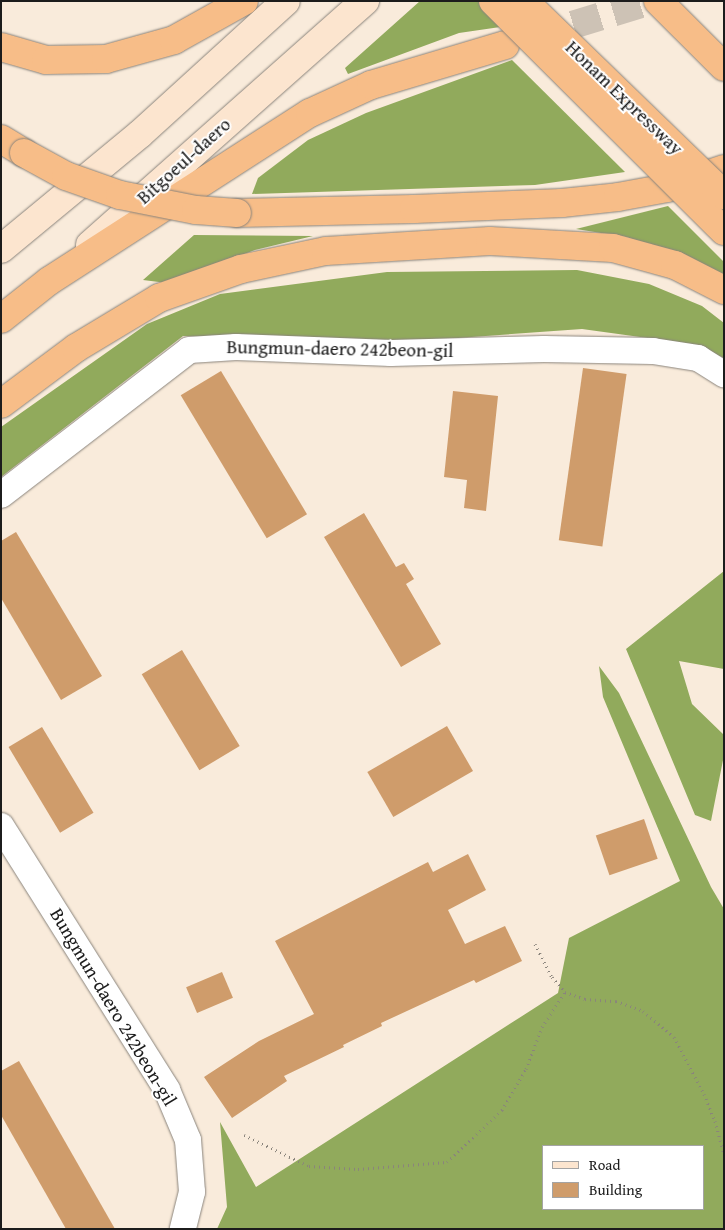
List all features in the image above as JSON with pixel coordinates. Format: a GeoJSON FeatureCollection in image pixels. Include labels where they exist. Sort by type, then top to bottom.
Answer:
{"type":"FeatureCollection","features":[{"type":"Feature","properties":{"kind":"highway"},"geometry":{"type":"LineString","coordinates":[[1,47],[46,60],[106,59],[174,40],[244,1]]}},
{"type":"Feature","properties":{"kind":"highway"},"geometry":{"type":"LineString","coordinates":[[493,1],[724,231]]}},
{"type":"Feature","properties":{"kind":"highway","name":"Honam Expressway"},"geometry":{"type":"LineString","coordinates":[[524,1],[724,195]]}},
{"type":"Feature","properties":{"kind":"highway"},"geometry":{"type":"LineString","coordinates":[[658,1],[724,67]]}},
{"type":"Feature","properties":{"kind":"highway"},"geometry":{"type":"LineString","coordinates":[[49,281],[310,113],[371,85],[505,45]]}},
{"type":"Feature","properties":{"kind":"highway"},"geometry":{"type":"LineString","coordinates":[[1,139],[24,154],[66,176],[120,195],[196,210],[237,213],[414,210],[562,202],[618,197],[667,188],[724,170]]}},
{"type":"Feature","properties":{"kind":"highway"},"geometry":{"type":"LineString","coordinates":[[1,404],[76,348],[160,298],[241,269],[326,250],[490,241],[613,248],[675,265],[724,290]]}},
{"type":"Feature","properties":{"kind":"highway","name":"Bitgoeul-daero"},"geometry":{"type":"LineString","coordinates":[[1,319],[49,281]]}},
{"type":"Feature","properties":{"kind":"main road"},"geometry":{"type":"LineString","coordinates":[[1,248],[140,134],[286,1]]}},
{"type":"Feature","properties":{"kind":"main road","name":"Bitgoeul-daero"},"geometry":{"type":"LineString","coordinates":[[49,281],[365,1]]}},
{"type":"Feature","properties":{"kind":"street","name":"Bungmun-daero 242beon-gil"},"geometry":{"type":"LineString","coordinates":[[1,495],[188,350],[236,346],[391,353],[544,349],[653,351],[698,358],[724,374]]}},
{"type":"Feature","properties":{"kind":"street","name":"Bungmun-daero 242beon-gil"},"geometry":{"type":"LineString","coordinates":[[1,826],[167,1090],[188,1140],[192,1192],[183,1229]]}},
{"type":"Feature","properties":{"kind":"path"},"geometry":{"type":"LineString","coordinates":[[535,944],[552,977],[565,992],[585,999],[616,1001],[644,1011],[674,1037],[704,1094],[715,1121],[724,1155]]}},
{"type":"Feature","properties":{"kind":"path"},"geometry":{"type":"LineString","coordinates":[[244,1134],[310,1166],[358,1169],[447,1162],[502,1110],[526,1069],[542,1027],[565,992]]}},
{"type":"Feature","properties":{"kind":"green space"},"geometry":{"type":"Polygon","coordinates":[[[420,1],[482,1],[507,26],[459,33],[348,74],[345,68],[420,1]]]}},
{"type":"Feature","properties":{"kind":"green space"},"geometry":{"type":"Polygon","coordinates":[[[512,60],[625,172],[535,185],[252,194],[258,178],[308,140],[366,113],[512,60]]]}},
{"type":"Feature","properties":{"kind":"green space"},"geometry":{"type":"Polygon","coordinates":[[[668,206],[724,262],[724,276],[683,256],[626,237],[576,229],[668,206]]]}},
{"type":"Feature","properties":{"kind":"green space"},"geometry":{"type":"Polygon","coordinates":[[[194,235],[313,236],[255,250],[167,283],[143,280],[194,235]]]}},
{"type":"Feature","properties":{"kind":"green space"},"geometry":{"type":"Polygon","coordinates":[[[577,270],[649,284],[702,306],[724,323],[724,358],[691,344],[582,329],[389,343],[183,336],[1,477],[1,427],[147,324],[220,294],[387,272],[577,270]]]}},
{"type":"Feature","properties":{"kind":"green space"},"geometry":{"type":"Polygon","coordinates":[[[724,571],[724,669],[679,661],[692,704],[724,735],[724,755],[711,821],[695,815],[626,649],[724,571]]]}},
{"type":"Feature","properties":{"kind":"green space"},"geometry":{"type":"Polygon","coordinates":[[[599,666],[619,693],[711,887],[724,909],[724,1229],[217,1229],[227,1207],[220,1122],[256,1187],[558,993],[569,938],[680,881],[603,697],[599,666]]]}},
{"type":"Feature","properties":{"kind":"building"},"geometry":{"type":"Polygon","coordinates":[[[583,368],[627,374],[602,546],[559,540],[583,368]]]}},
{"type":"Feature","properties":{"kind":"building"},"geometry":{"type":"Polygon","coordinates":[[[221,371],[307,514],[267,538],[181,395],[221,371]]]}},
{"type":"Feature","properties":{"kind":"building"},"geometry":{"type":"Polygon","coordinates":[[[453,391],[498,396],[486,511],[464,508],[467,480],[444,477],[453,391]]]}},
{"type":"Feature","properties":{"kind":"building"},"geometry":{"type":"Polygon","coordinates":[[[364,513],[396,567],[404,563],[414,579],[406,584],[441,644],[401,667],[324,537],[364,513]]]}},
{"type":"Feature","properties":{"kind":"building"},"geometry":{"type":"Polygon","coordinates":[[[16,532],[102,676],[61,700],[1,598],[1,541],[16,532]]]}},
{"type":"Feature","properties":{"kind":"building"},"geometry":{"type":"Polygon","coordinates":[[[182,650],[240,746],[199,770],[142,674],[182,650]]]}},
{"type":"Feature","properties":{"kind":"building"},"geometry":{"type":"Polygon","coordinates":[[[447,726],[473,771],[393,817],[367,772],[447,726]]]}},
{"type":"Feature","properties":{"kind":"building"},"geometry":{"type":"Polygon","coordinates":[[[42,727],[94,813],[60,833],[9,747],[42,727]]]}},
{"type":"Feature","properties":{"kind":"building"},"geometry":{"type":"Polygon","coordinates":[[[644,819],[658,859],[609,875],[596,836],[644,819]]]}},
{"type":"Feature","properties":{"kind":"building"},"geometry":{"type":"Polygon","coordinates":[[[468,854],[486,890],[448,910],[465,944],[505,926],[522,961],[476,983],[474,980],[381,1023],[382,1026],[343,1045],[344,1047],[284,1076],[287,1081],[232,1118],[204,1077],[259,1041],[314,1014],[275,941],[428,862],[433,872],[468,854]]]}},
{"type":"Feature","properties":{"kind":"building"},"geometry":{"type":"Polygon","coordinates":[[[222,972],[233,998],[197,1013],[186,987],[222,972]]]}},
{"type":"Feature","properties":{"kind":"building"},"geometry":{"type":"Polygon","coordinates":[[[19,1061],[115,1229],[66,1229],[1,1115],[1,1071],[19,1061]]]}},
{"type":"Feature","properties":{"kind":"tunnel"},"geometry":{"type":"LineString","coordinates":[[533,37],[651,1]]}}]}
